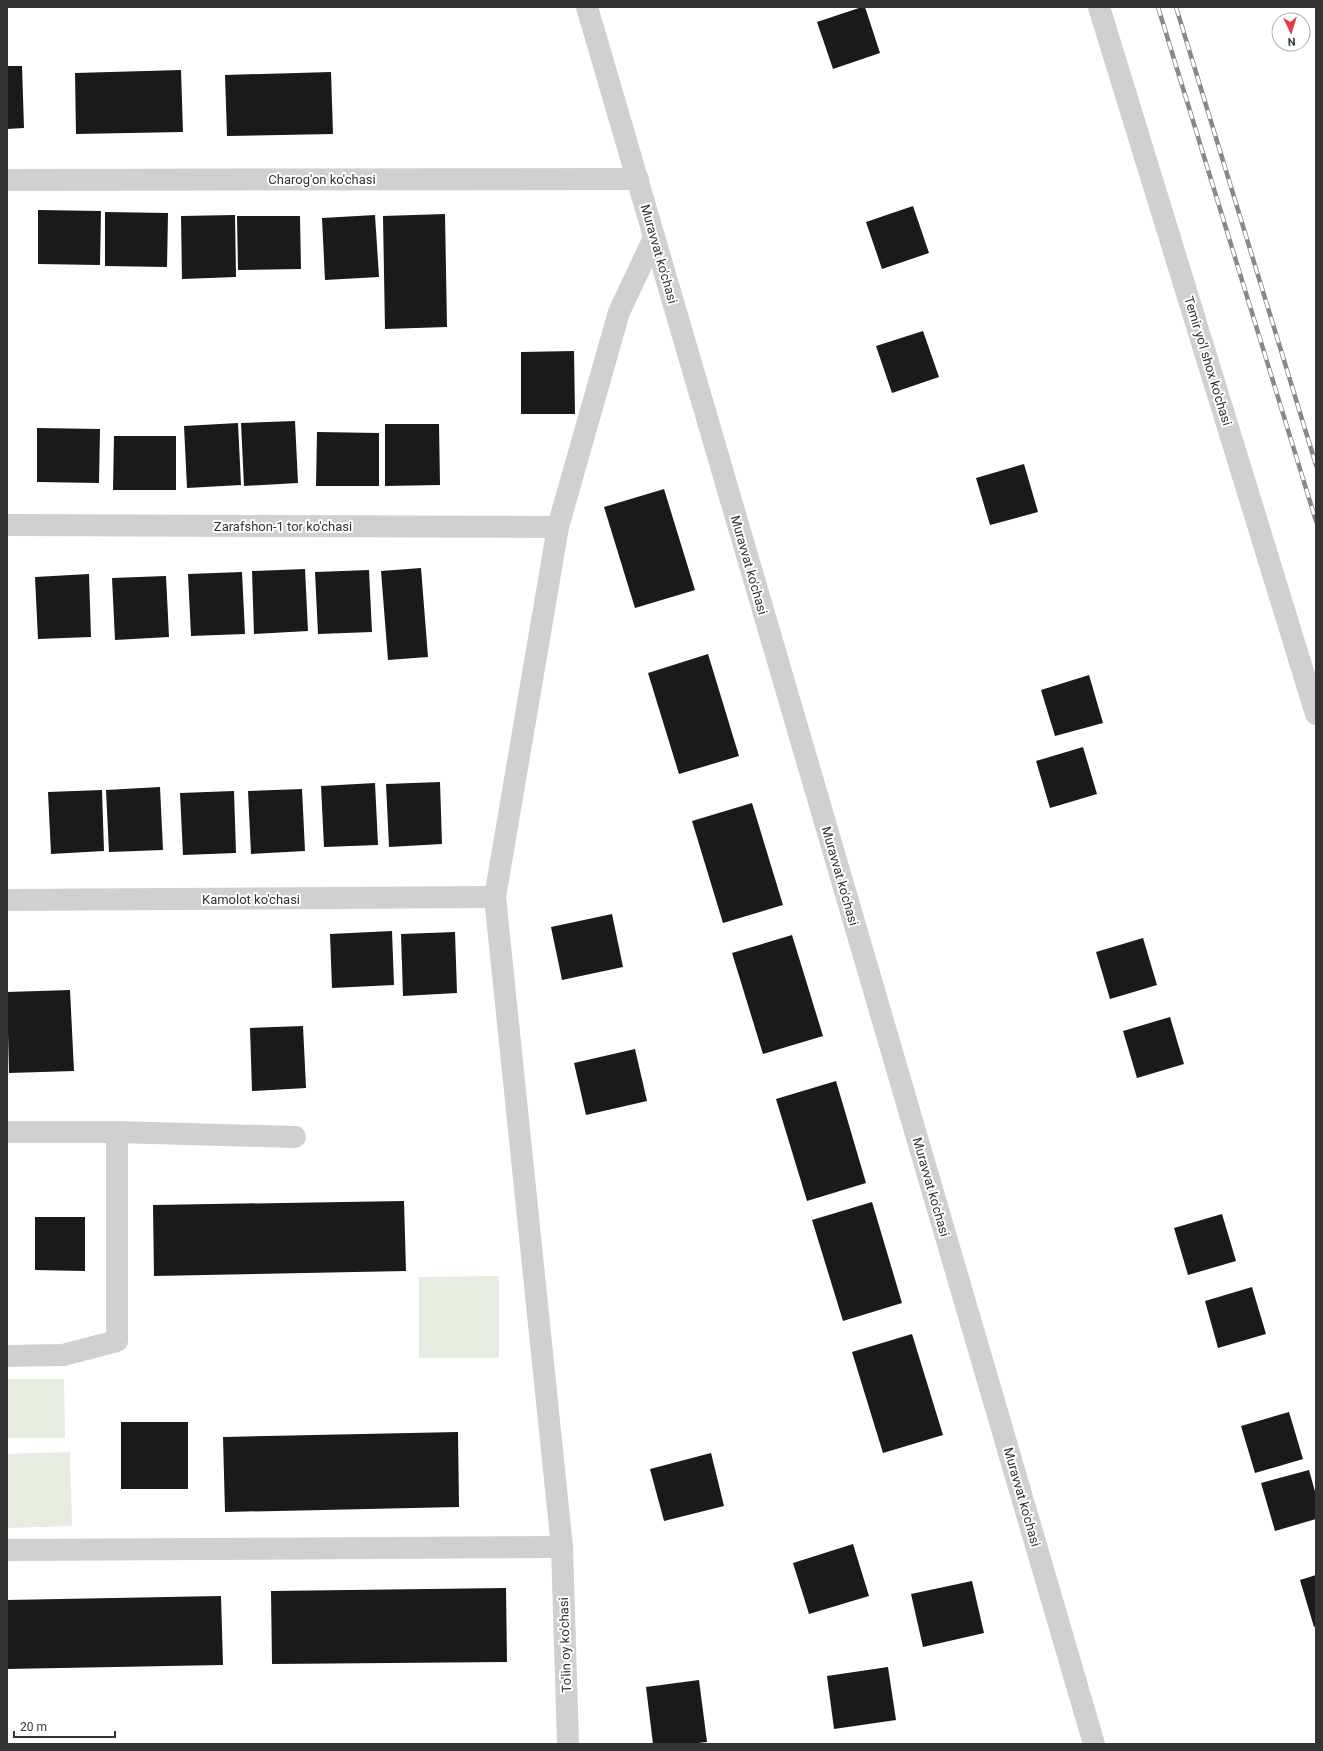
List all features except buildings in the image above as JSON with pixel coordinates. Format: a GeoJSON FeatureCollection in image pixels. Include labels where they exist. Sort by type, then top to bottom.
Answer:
{"type":"FeatureCollection","features":[{"type":"Feature","properties":{"kind":"street","name":"Muravvat ko'chasi"},"geometry":{"type":"LineString","coordinates":[[586,7],[638,179],[1094,1744]]}},
{"type":"Feature","properties":{"kind":"street","name":"Temir yo'l shox ko'chasi"},"geometry":{"type":"LineString","coordinates":[[1099,7],[1316,714]]}},
{"type":"Feature","properties":{"kind":"street","name":"Charog'on ko'chasi"},"geometry":{"type":"LineString","coordinates":[[7,180],[638,179]]}},
{"type":"Feature","properties":{"kind":"street","name":"To'lin oy ko'chasi"},"geometry":{"type":"LineString","coordinates":[[568,1744],[562,1547],[496,897],[558,527],[619,312],[654,238]]}},
{"type":"Feature","properties":{"kind":"street","name":"Zarafshon-1 tor ko'chasi"},"geometry":{"type":"LineString","coordinates":[[7,525],[558,527]]}},
{"type":"Feature","properties":{"kind":"street","name":"Kamolot ko'chasi"},"geometry":{"type":"LineString","coordinates":[[7,900],[496,897]]}},
{"type":"Feature","properties":{"kind":"street"},"geometry":{"type":"LineString","coordinates":[[7,1132],[117,1132],[295,1137]]}},
{"type":"Feature","properties":{"kind":"street"},"geometry":{"type":"LineString","coordinates":[[7,1356],[63,1355],[117,1341],[117,1132]]}},
{"type":"Feature","properties":{"kind":"street"},"geometry":{"type":"LineString","coordinates":[[7,1550],[562,1547]]}},
{"type":"Feature","properties":{"kind":"shaded area"},"geometry":{"type":"Polygon","coordinates":[[[499,1276],[499,1358],[419,1358],[419,1277],[499,1276]]]}},
{"type":"Feature","properties":{"kind":"shaded area"},"geometry":{"type":"Polygon","coordinates":[[[7,1379],[64,1379],[65,1438],[7,1438],[7,1379]]]}},
{"type":"Feature","properties":{"kind":"shaded area"},"geometry":{"type":"Polygon","coordinates":[[[70,1452],[72,1526],[7,1528],[7,1454],[70,1452]]]}},
{"type":"Feature","properties":{"kind":"railway"},"geometry":{"type":"LineString","coordinates":[[1158,7],[1316,521]]}},
{"type":"Feature","properties":{"kind":"railway"},"geometry":{"type":"LineString","coordinates":[[1176,7],[1316,465]]}}]}
